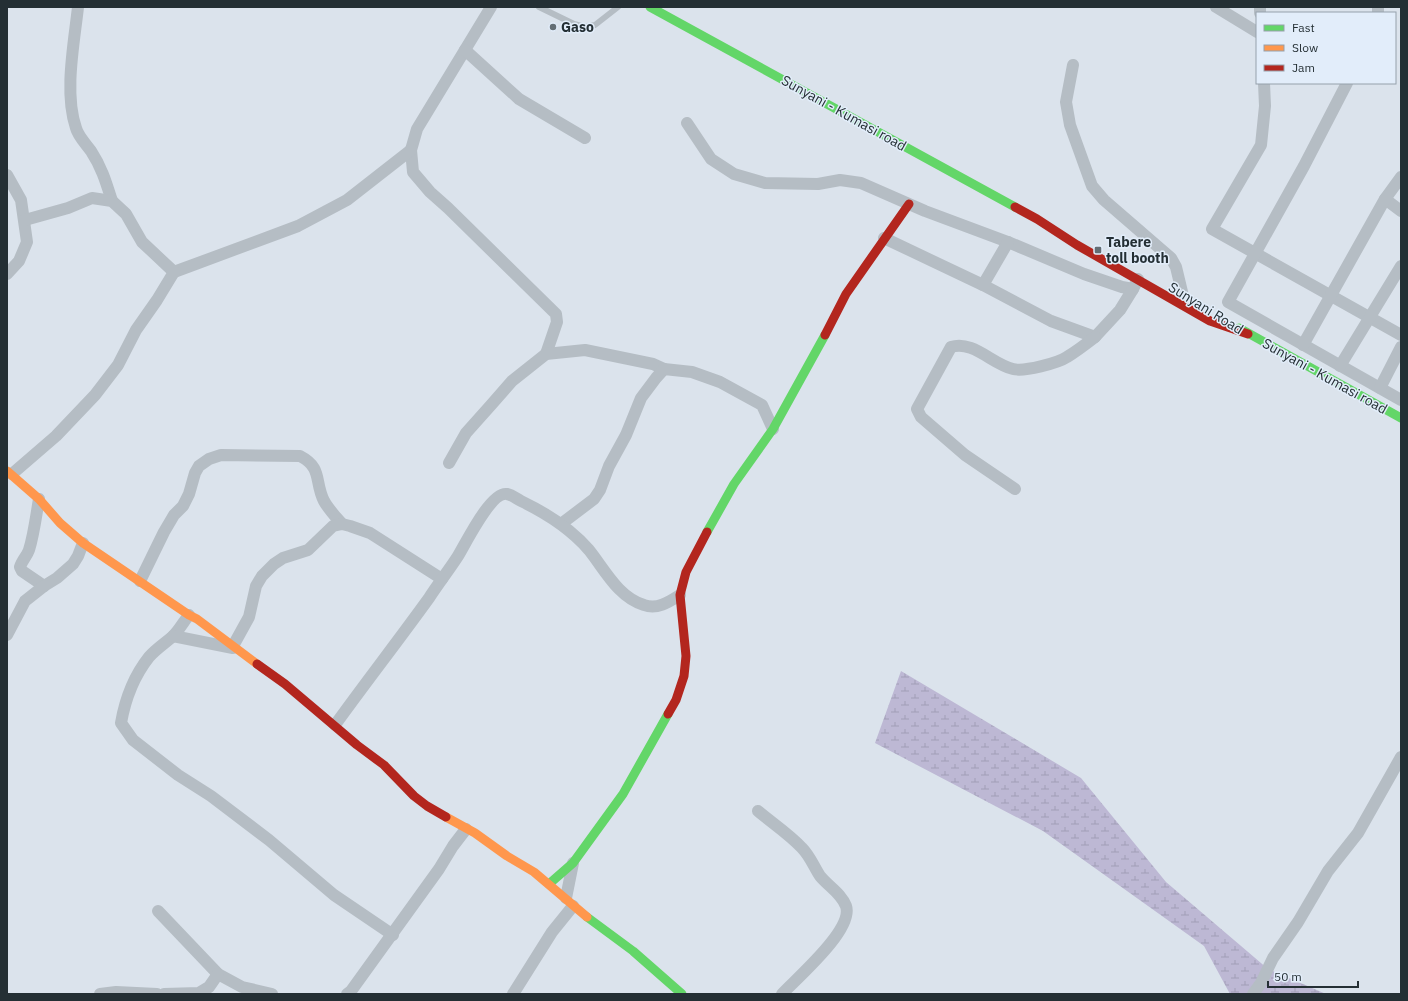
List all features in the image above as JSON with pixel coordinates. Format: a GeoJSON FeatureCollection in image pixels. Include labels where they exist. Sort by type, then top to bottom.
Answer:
{"type":"FeatureCollection","features":[{"type":"Feature","properties":{"kind":"street"},"geometry":{"type":"LineString","coordinates":[[78,7],[70,88],[72,114],[76,130],[91,151],[105,176],[112,201],[126,214],[142,242],[174,272]]}},
{"type":"Feature","properties":{"kind":"street"},"geometry":{"type":"LineString","coordinates":[[449,463],[466,433],[512,381],[546,354],[557,322],[556,314],[430,192],[413,172],[411,150],[417,129],[491,7]]}},
{"type":"Feature","properties":{"kind":"street","name":"Sunyani - Kumasi road"},"geometry":{"type":"LineString","coordinates":[[650,7],[1038,219]]}},
{"type":"Feature","properties":{"kind":"street"},"geometry":{"type":"LineString","coordinates":[[1216,7],[1256,31]]}},
{"type":"Feature","properties":{"kind":"street"},"geometry":{"type":"LineString","coordinates":[[465,50],[519,99],[585,138]]}},
{"type":"Feature","properties":{"kind":"street"},"geometry":{"type":"LineString","coordinates":[[1073,65],[1066,102],[1070,125],[1092,186],[1104,200],[1171,258],[1176,267],[1185,294]]}},
{"type":"Feature","properties":{"kind":"street"},"geometry":{"type":"LineString","coordinates":[[1264,84],[1265,106],[1261,145],[1212,229],[1369,318],[1401,334]]}},
{"type":"Feature","properties":{"kind":"street"},"geometry":{"type":"LineString","coordinates":[[1347,84],[1304,166],[1228,302],[1401,400]]}},
{"type":"Feature","properties":{"kind":"street"},"geometry":{"type":"LineString","coordinates":[[687,123],[711,159],[734,174],[765,183],[818,184],[840,180],[861,183],[925,211],[1008,242],[1084,274],[1135,284],[1120,310],[1095,337],[1066,358],[1027,370],[1014,369],[967,346],[958,344],[951,347],[917,409],[921,417],[965,455],[1015,489]]}},
{"type":"Feature","properties":{"kind":"street"},"geometry":{"type":"LineString","coordinates":[[411,150],[347,200],[298,226],[174,272],[136,330],[118,365],[95,395],[56,436],[9,472],[39,499],[60,523],[83,542],[189,615],[198,619],[285,684],[357,745],[384,764],[418,799],[534,872],[633,951],[682,994]]}},
{"type":"Feature","properties":{"kind":"street"},"geometry":{"type":"LineString","coordinates":[[1303,345],[1385,199],[1401,177]]}},
{"type":"Feature","properties":{"kind":"street"},"geometry":{"type":"LineString","coordinates":[[7,274],[19,261],[27,242],[21,200],[8,180]]}},
{"type":"Feature","properties":{"kind":"street"},"geometry":{"type":"LineString","coordinates":[[25,220],[68,208],[92,198],[112,201]]}},
{"type":"Feature","properties":{"kind":"street"},"geometry":{"type":"LineString","coordinates":[[1385,199],[1401,212]]}},
{"type":"Feature","properties":{"kind":"street"},"geometry":{"type":"LineString","coordinates":[[549,884],[573,863],[622,794],[676,700],[684,676],[686,656],[680,595],[686,572],[699,545],[734,484],[773,429],[820,345],[846,294],[909,204]]}},
{"type":"Feature","properties":{"kind":"street"},"geometry":{"type":"LineString","coordinates":[[1038,219],[1076,233]]}},
{"type":"Feature","properties":{"kind":"street","name":"Sunyani Road"},"geometry":{"type":"LineString","coordinates":[[1038,219],[1135,284],[1210,321],[1248,334]]}},
{"type":"Feature","properties":{"kind":"street"},"geometry":{"type":"LineString","coordinates":[[884,238],[983,285],[1051,321],[1095,337]]}},
{"type":"Feature","properties":{"kind":"street"},"geometry":{"type":"LineString","coordinates":[[983,285],[1008,242]]}},
{"type":"Feature","properties":{"kind":"street"},"geometry":{"type":"LineString","coordinates":[[1340,366],[1401,266]]}},
{"type":"Feature","properties":{"kind":"street","name":"Sunyani Road"},"geometry":{"type":"LineString","coordinates":[[1169,284],[1185,294]]}},
{"type":"Feature","properties":{"kind":"street","name":"Sunyani Road"},"geometry":{"type":"LineString","coordinates":[[1220,315],[1248,334]]}},
{"type":"Feature","properties":{"kind":"street","name":"Sunyani - Kumasi road"},"geometry":{"type":"LineString","coordinates":[[1248,334],[1401,418]]}},
{"type":"Feature","properties":{"kind":"street"},"geometry":{"type":"LineString","coordinates":[[1380,388],[1401,347]]}},
{"type":"Feature","properties":{"kind":"street"},"geometry":{"type":"LineString","coordinates":[[546,354],[585,350],[653,364],[664,369],[692,372],[726,385],[762,405],[773,429]]}},
{"type":"Feature","properties":{"kind":"street"},"geometry":{"type":"LineString","coordinates":[[561,524],[594,499],[600,490],[609,466],[626,435],[641,398],[664,369]]}},
{"type":"Feature","properties":{"kind":"street"},"geometry":{"type":"LineString","coordinates":[[140,581],[164,532],[174,515],[183,506],[199,466],[209,459],[221,455],[300,456],[310,461],[315,467],[324,501],[342,524]]}},
{"type":"Feature","properties":{"kind":"street"},"geometry":{"type":"LineString","coordinates":[[335,725],[458,557],[484,512],[494,499],[501,494],[508,494],[561,524],[585,546],[617,587],[632,600],[644,606],[654,607],[663,605],[680,595]]}},
{"type":"Feature","properties":{"kind":"street"},"geometry":{"type":"LineString","coordinates":[[39,499],[32,541],[28,553],[21,562],[20,567],[22,571],[44,586]]}},
{"type":"Feature","properties":{"kind":"street"},"geometry":{"type":"LineString","coordinates":[[236,648],[249,617],[256,586],[262,576],[274,564],[283,558],[308,550],[333,526],[342,524],[370,533],[442,579]]}},
{"type":"Feature","properties":{"kind":"street"},"geometry":{"type":"LineString","coordinates":[[7,635],[25,601],[57,578],[72,564],[78,556],[83,542]]}},
{"type":"Feature","properties":{"kind":"street"},"geometry":{"type":"LineString","coordinates":[[189,615],[173,636],[159,646],[139,671],[124,706],[121,723],[133,740],[178,775],[211,796],[268,840],[334,895],[393,935]]}},
{"type":"Feature","properties":{"kind":"street"},"geometry":{"type":"LineString","coordinates":[[173,636],[236,648]]}},
{"type":"Feature","properties":{"kind":"street"},"geometry":{"type":"LineString","coordinates":[[1253,994],[1261,983],[1273,958],[1298,922],[1328,872],[1358,833],[1401,757]]}},
{"type":"Feature","properties":{"kind":"street"},"geometry":{"type":"LineString","coordinates":[[758,811],[803,848],[820,876],[843,899],[846,907],[847,916],[842,928],[824,951],[782,994]]}},
{"type":"Feature","properties":{"kind":"street"},"geometry":{"type":"LineString","coordinates":[[347,994],[351,991],[393,935],[466,829]]}},
{"type":"Feature","properties":{"kind":"street"},"geometry":{"type":"LineString","coordinates":[[513,994],[570,902],[573,863]]}},
{"type":"Feature","properties":{"kind":"street"},"geometry":{"type":"LineString","coordinates":[[158,911],[218,974],[242,987],[272,994]]}},
{"type":"Feature","properties":{"kind":"street"},"geometry":{"type":"LineString","coordinates":[[164,994],[199,993],[209,987],[218,974]]}},
{"type":"Feature","properties":{"kind":"street"},"geometry":{"type":"LineString","coordinates":[[100,994],[116,992],[157,994]]}},
{"type":"Feature","properties":{"kind":"lane"},"geometry":{"type":"LineString","coordinates":[[539,7],[574,24],[585,27],[595,25],[618,7]]}},
{"type":"Feature","properties":{"kind":"green space"},"geometry":{"type":"Polygon","coordinates":[[[901,671],[1081,778],[1166,882],[1268,969],[1326,994],[1230,994],[1204,946],[1043,831],[875,743],[901,671]]]}},
{"type":"Feature","properties":{"kind":"traffic: fast"},"geometry":{"type":"LineString","coordinates":[[650,7],[1015,207]]}},
{"type":"Feature","properties":{"kind":"traffic: fast"},"geometry":{"type":"LineString","coordinates":[[1239,328],[1401,418]]}},
{"type":"Feature","properties":{"kind":"traffic: fast"},"geometry":{"type":"LineString","coordinates":[[707,532],[734,484],[773,429],[825,335]]}},
{"type":"Feature","properties":{"kind":"traffic: fast"},"geometry":{"type":"LineString","coordinates":[[549,884],[573,863],[623,794],[668,714]]}},
{"type":"Feature","properties":{"kind":"traffic: fast"},"geometry":{"type":"LineString","coordinates":[[587,917],[633,951],[682,994]]}},
{"type":"Feature","properties":{"kind":"traffic: slow"},"geometry":{"type":"LineString","coordinates":[[7,471],[39,499],[60,523],[83,543],[197,619],[257,664]]}},
{"type":"Feature","properties":{"kind":"traffic: slow"},"geometry":{"type":"LineString","coordinates":[[446,817],[475,833],[507,856],[534,872],[587,917]]}},
{"type":"Feature","properties":{"kind":"traffic: jam"},"geometry":{"type":"LineString","coordinates":[[825,335],[846,294],[909,204]]}},
{"type":"Feature","properties":{"kind":"traffic: jam"},"geometry":{"type":"LineString","coordinates":[[1015,207],[1037,219],[1077,245],[1210,321],[1248,334]]}},
{"type":"Feature","properties":{"kind":"traffic: jam"},"geometry":{"type":"LineString","coordinates":[[668,714],[676,700],[684,676],[686,656],[680,595],[686,572],[707,532]]}},
{"type":"Feature","properties":{"kind":"traffic: jam"},"geometry":{"type":"LineString","coordinates":[[257,664],[285,684],[357,745],[384,765],[414,796],[427,806],[446,817]]}},
{"type":"Feature","properties":{"kind":"place","name":"Gaso"},"geometry":{"type":"Point","coordinates":[553,27]}},
{"type":"Feature","properties":{"kind":"place","name":"Tabere toll booth"},"geometry":{"type":"Point","coordinates":[1098,250]}}]}
